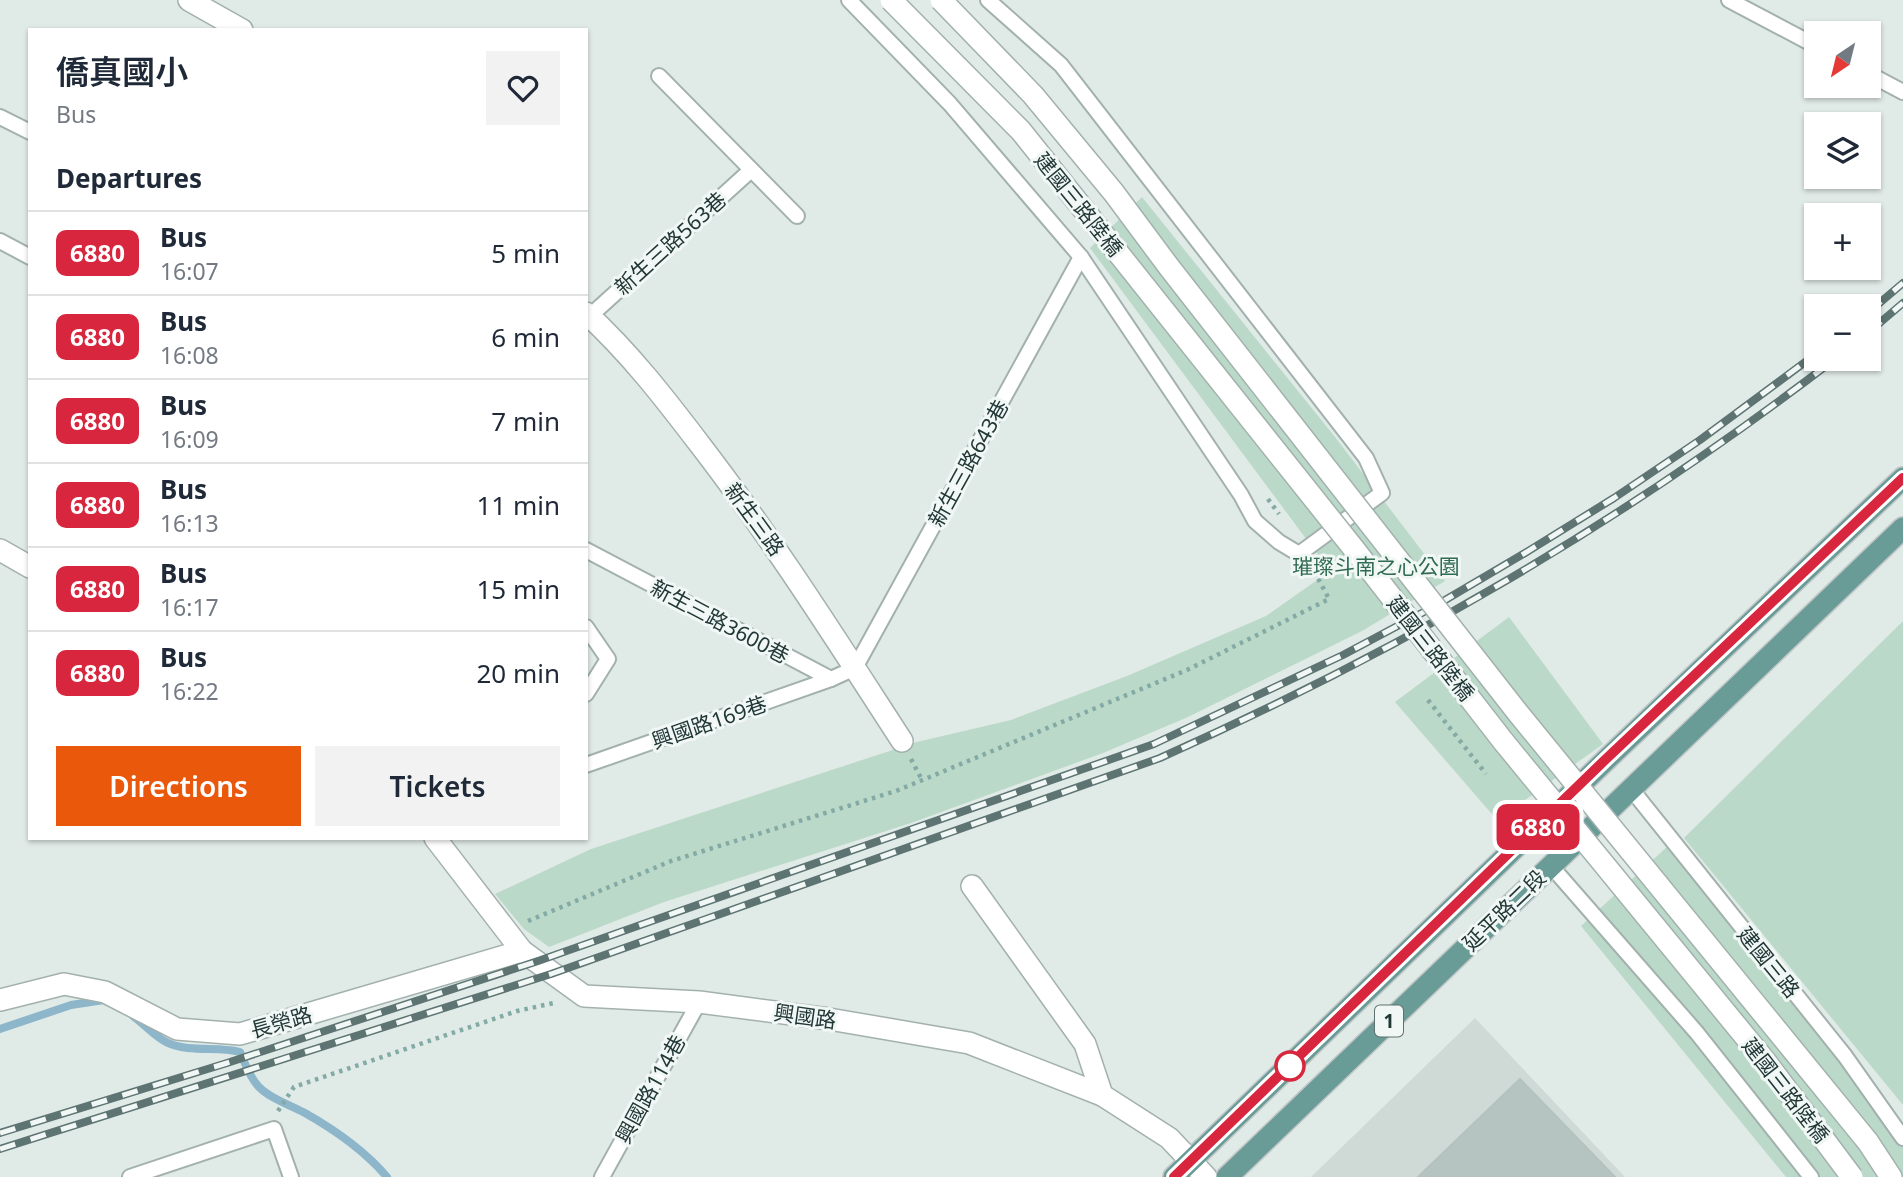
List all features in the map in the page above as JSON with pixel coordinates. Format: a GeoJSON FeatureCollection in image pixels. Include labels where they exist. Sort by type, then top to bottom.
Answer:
{"type":"FeatureCollection","features":[{"type":"Feature","properties":{"kind":"main road","name":"延平路二段"},"geometry":{"type":"LineString","coordinates":[[1174,1177],[1606,759],[1903,478]]}},
{"type":"Feature","properties":{"kind":"main road","name":"延平路二段"},"geometry":{"type":"LineString","coordinates":[[1227,1177],[1903,528]]}},
{"type":"Feature","properties":{"kind":"street"},"geometry":{"type":"LineString","coordinates":[[189,0],[238,28]]}},
{"type":"Feature","properties":{"kind":"street","name":"建國三路陸橋"},"geometry":{"type":"LineString","coordinates":[[891,0],[1021,131],[1354,549],[1503,741],[1766,1062],[1853,1177]]}},
{"type":"Feature","properties":{"kind":"street","name":"建國三路陸橋"},"geometry":{"type":"LineString","coordinates":[[941,0],[1032,95],[1114,193],[1518,713],[1868,1142],[1891,1177]]}},
{"type":"Feature","properties":{"kind":"street","name":"新生三路"},"geometry":{"type":"LineString","coordinates":[[588,314],[661,393],[727,480],[792,570],[901,741]]}},
{"type":"Feature","properties":{"kind":"street"},"geometry":{"type":"LineString","coordinates":[[0,550],[28,566]]}},
{"type":"Feature","properties":{"kind":"street"},"geometry":{"type":"LineString","coordinates":[[437,840],[522,951],[584,996]]}},
{"type":"Feature","properties":{"kind":"street"},"geometry":{"type":"LineString","coordinates":[[972,886],[1085,1044],[1102,1094]]}},
{"type":"Feature","properties":{"kind":"street","name":"長榮路"},"geometry":{"type":"LineString","coordinates":[[0,1000],[64,984],[105,992],[177,1029],[240,1034],[522,951]]}},
{"type":"Feature","properties":{"kind":"street","name":"興國路"},"geometry":{"type":"LineString","coordinates":[[584,996],[699,1002],[829,1019],[969,1043],[1102,1094],[1169,1138],[1206,1177]]}},
{"type":"Feature","properties":{"kind":"lane"},"geometry":{"type":"LineString","coordinates":[[849,0],[950,104],[1081,257],[1241,495],[1255,520],[1279,542],[1299,554],[1382,493],[1366,458],[1061,65],[988,0]]}},
{"type":"Feature","properties":{"kind":"lane"},"geometry":{"type":"LineString","coordinates":[[1729,0],[1804,40]]}},
{"type":"Feature","properties":{"kind":"lane"},"geometry":{"type":"LineString","coordinates":[[659,76],[797,216]]}},
{"type":"Feature","properties":{"kind":"lane"},"geometry":{"type":"LineString","coordinates":[[1881,80],[1903,92]]}},
{"type":"Feature","properties":{"kind":"lane"},"geometry":{"type":"LineString","coordinates":[[0,117],[28,131]]}},
{"type":"Feature","properties":{"kind":"lane","name":"新生三路563巷"},"geometry":{"type":"LineString","coordinates":[[588,314],[751,170]]}},
{"type":"Feature","properties":{"kind":"lane"},"geometry":{"type":"LineString","coordinates":[[0,242],[28,256]]}},
{"type":"Feature","properties":{"kind":"lane","name":"新生三路643巷"},"geometry":{"type":"LineString","coordinates":[[855,668],[1081,257]]}},
{"type":"Feature","properties":{"kind":"lane","name":"新生三路3600巷"},"geometry":{"type":"LineString","coordinates":[[588,551],[831,679]]}},
{"type":"Feature","properties":{"kind":"lane"},"geometry":{"type":"LineString","coordinates":[[588,630],[608,659],[588,691]]}},
{"type":"Feature","properties":{"kind":"lane"},"geometry":{"type":"LineString","coordinates":[[831,679],[855,668]]}},
{"type":"Feature","properties":{"kind":"lane","name":"興國路169巷"},"geometry":{"type":"LineString","coordinates":[[588,764],[831,679]]}},
{"type":"Feature","properties":{"kind":"lane","name":"建國三路"},"geometry":{"type":"LineString","coordinates":[[1632,790],[1845,1056],[1903,1138]]}},
{"type":"Feature","properties":{"kind":"lane"},"geometry":{"type":"LineString","coordinates":[[1550,866],[1697,1033],[1811,1177]]}},
{"type":"Feature","properties":{"kind":"lane","name":"興國路114巷"},"geometry":{"type":"LineString","coordinates":[[602,1177],[699,1002]]}},
{"type":"Feature","properties":{"kind":"lane"},"geometry":{"type":"LineString","coordinates":[[130,1177],[274,1129],[291,1177]]}},
{"type":"Feature","properties":{"kind":"path"},"geometry":{"type":"LineString","coordinates":[[506,930],[671,862],[896,791],[1187,670],[1329,598],[1303,551]]}},
{"type":"Feature","properties":{"kind":"path"},"geometry":{"type":"LineString","coordinates":[[1427,700],[1486,774]]}},
{"type":"Feature","properties":{"kind":"path"},"geometry":{"type":"LineString","coordinates":[[274,1129],[279,1108],[294,1087],[517,1011],[584,996]]}},
{"type":"Feature","properties":{"kind":"shaded area"},"geometry":{"type":"Polygon","coordinates":[[[1475,1018],[1625,1177],[1311,1177],[1475,1018]]]}},
{"type":"Feature","properties":{"kind":"green space","name":"璀璨斗南之心公園"},"geometry":{"type":"Polygon","coordinates":[[[1142,197],[1335,437],[1445,581],[1362,631],[1188,717],[1103,753],[911,823],[664,902],[549,947],[524,929],[495,894],[591,849],[917,742],[1011,720],[1127,676],[1266,616],[1330,571],[1090,248],[1142,197]]]}},
{"type":"Feature","properties":{"kind":"green space"},"geometry":{"type":"Polygon","coordinates":[[[1509,617],[1603,744],[1497,820],[1395,702],[1509,617]]]}},
{"type":"Feature","properties":{"kind":"green space"},"geometry":{"type":"Polygon","coordinates":[[[1903,621],[1903,1105],[1684,838],[1903,621]]]}},
{"type":"Feature","properties":{"kind":"green space"},"geometry":{"type":"Polygon","coordinates":[[[1669,845],[1903,1129],[1903,1177],[1786,1177],[1581,926],[1669,845]]]}},
{"type":"Feature","properties":{"kind":"building"},"geometry":{"type":"Polygon","coordinates":[[[1520,1079],[1615,1177],[1418,1177],[1520,1079]]]}},
{"type":"Feature","properties":{"kind":"waterway"},"geometry":{"type":"LineString","coordinates":[[0,1029],[71,1005],[104,1000]]}},
{"type":"Feature","properties":{"kind":"waterway"},"geometry":{"type":"LineString","coordinates":[[133,1016],[168,1043],[195,1049],[240,1052],[258,1086],[338,1134],[369,1158],[387,1177]]}},
{"type":"Feature","properties":{"kind":"railway"},"geometry":{"type":"LineString","coordinates":[[1881,302],[1903,283]]}},
{"type":"Feature","properties":{"kind":"railway"},"geometry":{"type":"LineString","coordinates":[[1881,322],[1903,303]]}},
{"type":"Feature","properties":{"kind":"railway"},"geometry":{"type":"LineString","coordinates":[[0,1133],[227,1063],[538,961],[1154,744],[1343,655],[1435,606],[1614,498],[1700,440],[1804,363]]}},
{"type":"Feature","properties":{"kind":"railway"},"geometry":{"type":"LineString","coordinates":[[0,1149],[551,974],[1160,758],[1339,673],[1510,579],[1674,475],[1819,371]]}},
{"type":"Feature","properties":{"kind":"bus line","name":"6880"},"geometry":{"type":"LineString","coordinates":[[1174,1177],[1606,759],[1903,478]]}}]}
